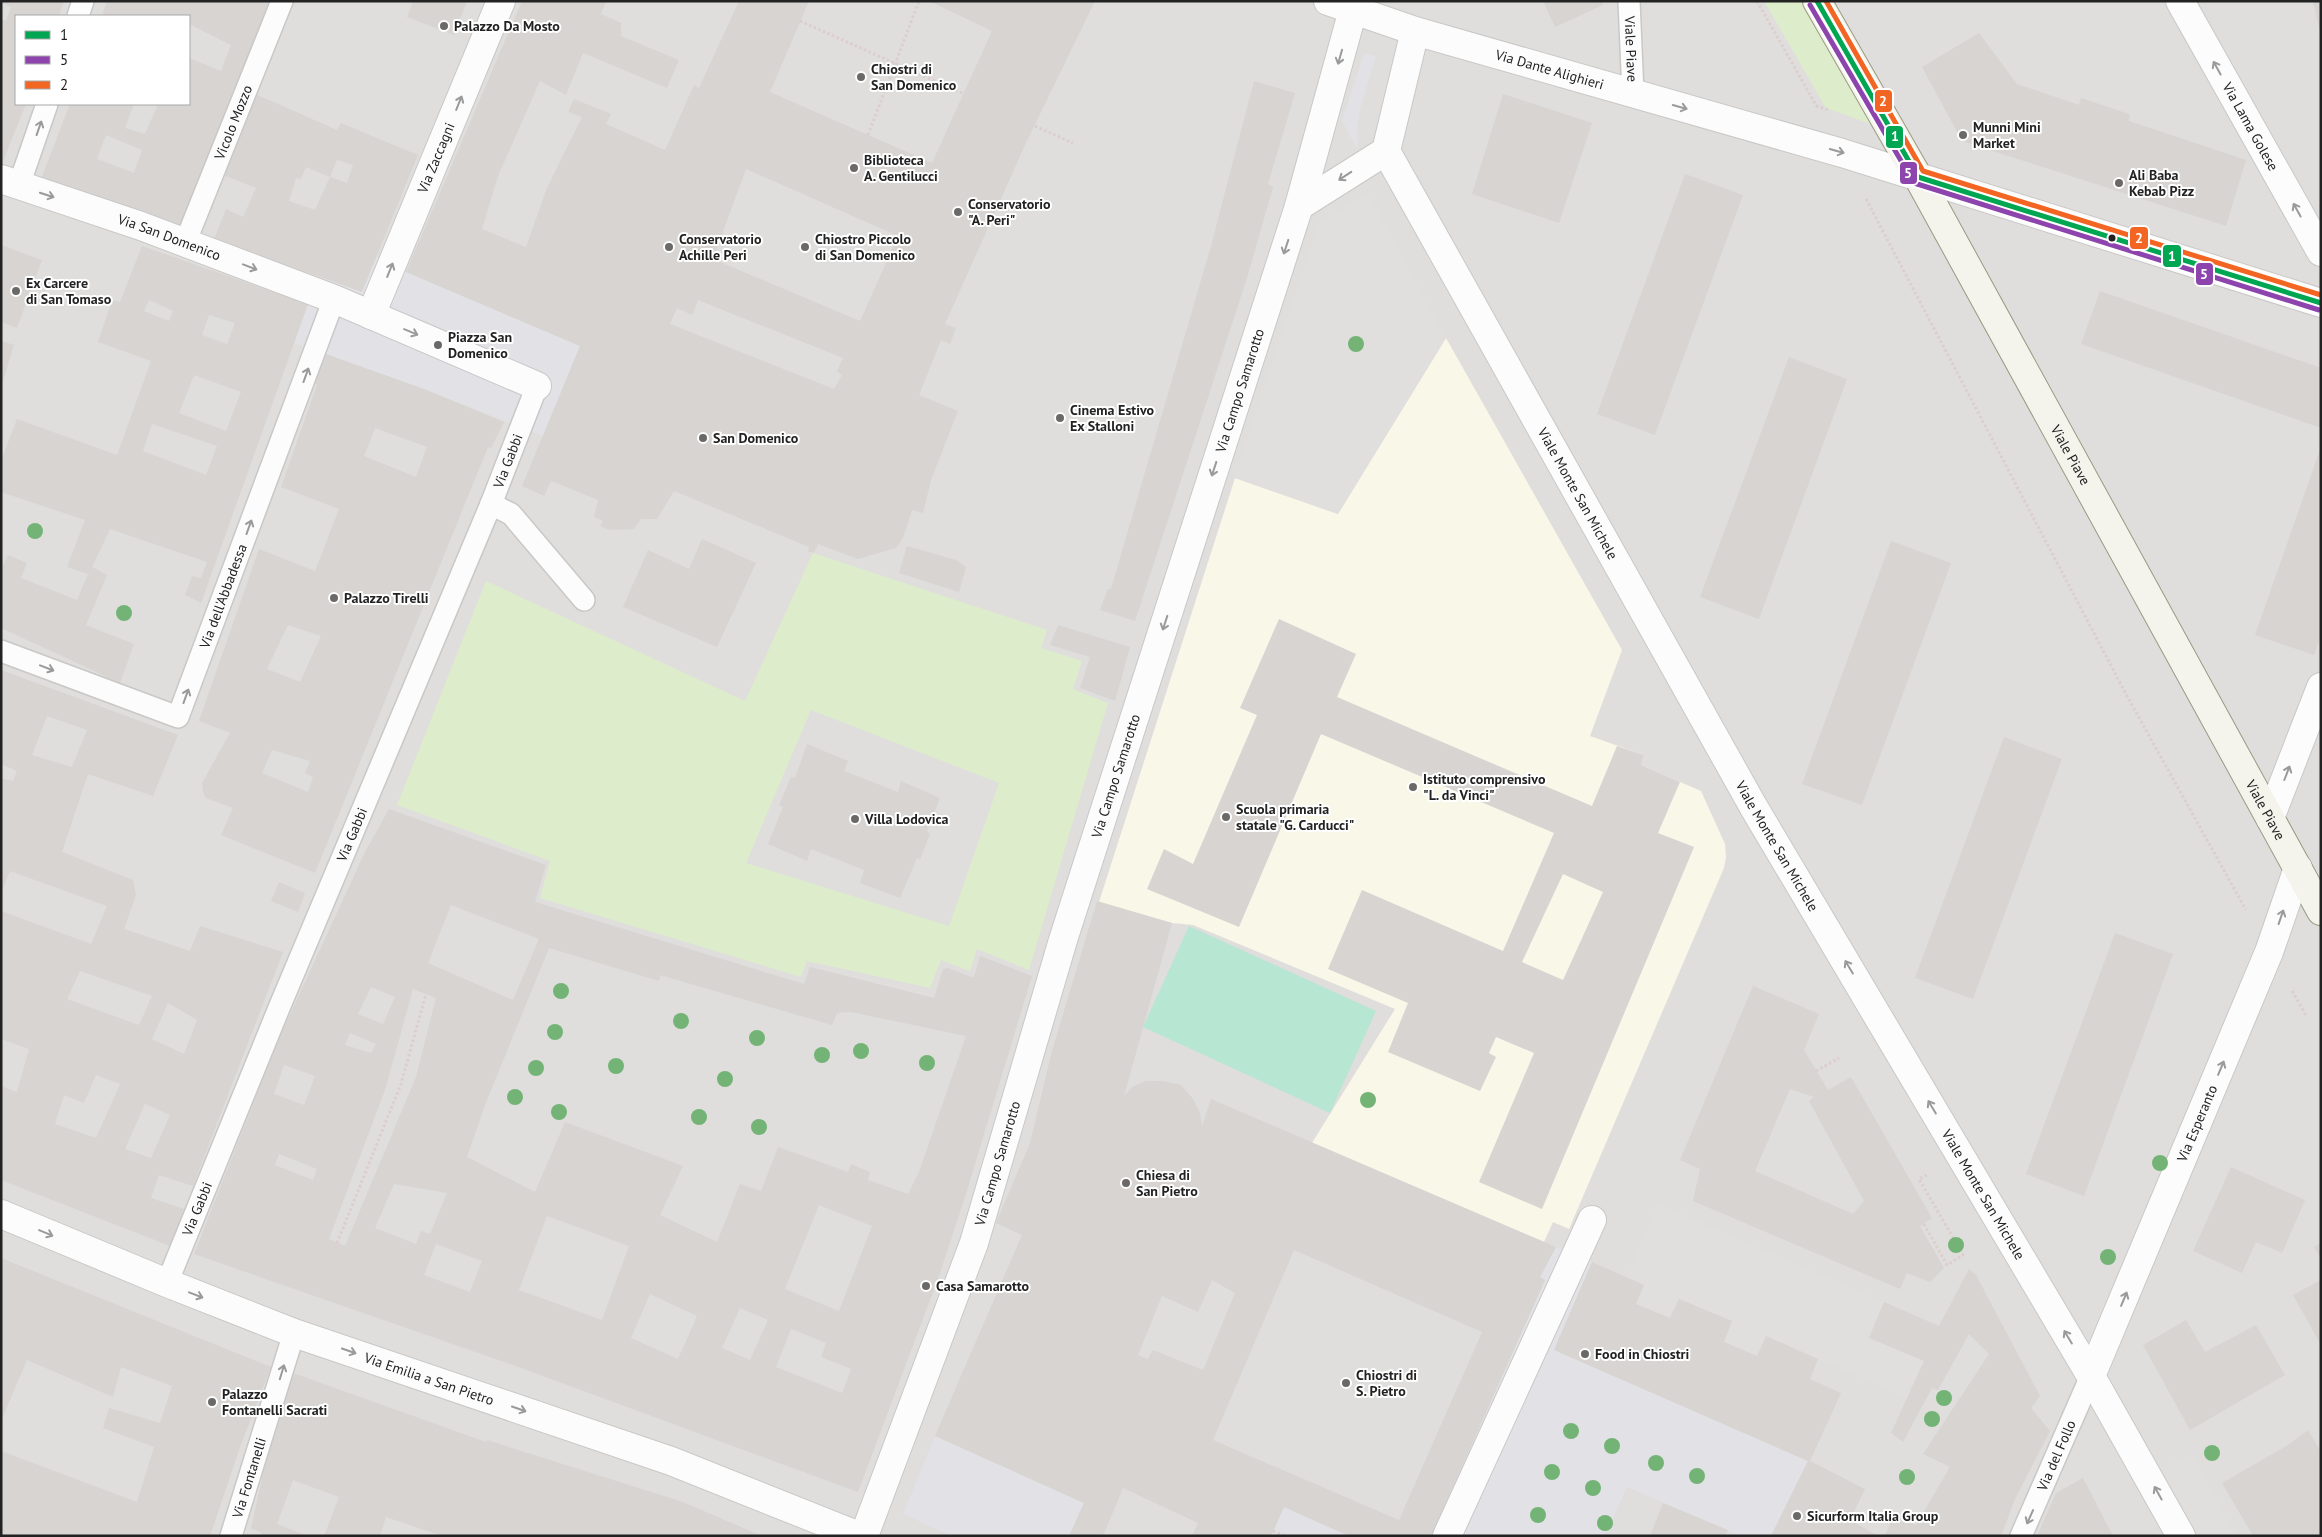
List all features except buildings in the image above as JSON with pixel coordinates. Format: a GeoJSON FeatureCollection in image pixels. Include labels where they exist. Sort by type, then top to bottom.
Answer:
{"type":"FeatureCollection","features":[{"type":"Feature","properties":{"kind":"main road","name":"Viale Piave"},"geometry":{"type":"LineString","coordinates":[[1817,1],[1918,177],[2321,911]]}},
{"type":"Feature","properties":{"kind":"street","name":"Via Zaccagni"},"geometry":{"type":"LineString","coordinates":[[371,315],[501,1]]}},
{"type":"Feature","properties":{"kind":"street","name":"Via Dante Alighieri"},"geometry":{"type":"LineString","coordinates":[[1328,1],[1415,31],[1842,153],[2321,303]]}},
{"type":"Feature","properties":{"kind":"street","name":"Via Lama Golese"},"geometry":{"type":"LineString","coordinates":[[2180,1],[2321,252]]}},
{"type":"Feature","properties":{"kind":"street","name":"Via Campo Samarotto"},"geometry":{"type":"LineString","coordinates":[[864,1536],[974,1243],[1063,940],[1299,206],[1353,10]]}},
{"type":"Feature","properties":{"kind":"street"},"geometry":{"type":"LineString","coordinates":[[1299,206],[1386,150],[1415,31]]}},
{"type":"Feature","properties":{"kind":"street","name":"Viale Monte San Michele"},"geometry":{"type":"LineString","coordinates":[[1386,150],[1756,811],[2092,1376],[2182,1536]]}},
{"type":"Feature","properties":{"kind":"street","name":"Via San Domenico"},"geometry":{"type":"LineString","coordinates":[[10,182],[186,243],[334,299]]}},
{"type":"Feature","properties":{"kind":"street"},"geometry":{"type":"LineString","coordinates":[[334,299],[537,386]]}},
{"type":"Feature","properties":{"kind":"street"},"geometry":{"type":"LineString","coordinates":[[2270,818],[2321,687]]}},
{"type":"Feature","properties":{"kind":"street","name":"Via Esperanto"},"geometry":{"type":"LineString","coordinates":[[2092,1376],[2269,952],[2298,868]]}},
{"type":"Feature","properties":{"kind":"street","name":"Via Emilia a San Pietro"},"geometry":{"type":"LineString","coordinates":[[1,1214],[167,1284],[294,1333],[671,1461],[859,1536]]}},
{"type":"Feature","properties":{"kind":"street"},"geometry":{"type":"LineString","coordinates":[[1447,1536],[1592,1220]]}},
{"type":"Feature","properties":{"kind":"lane"},"geometry":{"type":"LineString","coordinates":[[78,15],[83,1]]}},
{"type":"Feature","properties":{"kind":"lane","name":"Vicolo Mozzo"},"geometry":{"type":"LineString","coordinates":[[186,243],[282,1]]}},
{"type":"Feature","properties":{"kind":"lane","name":"Viale Piave"},"geometry":{"type":"LineString","coordinates":[[1629,1],[1633,94]]}},
{"type":"Feature","properties":{"kind":"lane"},"geometry":{"type":"LineString","coordinates":[[10,182],[47,105]]}},
{"type":"Feature","properties":{"kind":"lane","name":"Via dell'Abbadessa"},"geometry":{"type":"LineString","coordinates":[[1,651],[178,717],[334,299]]}},
{"type":"Feature","properties":{"kind":"lane","name":"Via Gabbi"},"geometry":{"type":"LineString","coordinates":[[167,1284],[279,1008],[492,504],[537,386]]}},
{"type":"Feature","properties":{"kind":"lane"},"geometry":{"type":"LineString","coordinates":[[492,504],[510,514],[584,600]]}},
{"type":"Feature","properties":{"kind":"lane","name":"Via Fontanelli"},"geometry":{"type":"LineString","coordinates":[[231,1536],[294,1333]]}},
{"type":"Feature","properties":{"kind":"lane","name":"Via del Follo"},"geometry":{"type":"LineString","coordinates":[[2021,1536],[2092,1376]]}},
{"type":"Feature","properties":{"kind":"path"},"geometry":{"type":"LineString","coordinates":[[868,135],[919,1]]}},
{"type":"Feature","properties":{"kind":"path"},"geometry":{"type":"LineString","coordinates":[[1757,1],[1842,153],[2127,696],[2307,1017]]}},
{"type":"Feature","properties":{"kind":"path"},"geometry":{"type":"LineString","coordinates":[[800,21],[964,94]]}},
{"type":"Feature","properties":{"kind":"path"},"geometry":{"type":"LineString","coordinates":[[1035,126],[1073,143]]}},
{"type":"Feature","properties":{"kind":"path"},"geometry":{"type":"LineString","coordinates":[[337,1243],[401,1084],[426,994]]}},
{"type":"Feature","properties":{"kind":"path"},"geometry":{"type":"LineString","coordinates":[[1816,1071],[1839,1058]]}},
{"type":"Feature","properties":{"kind":"path"},"geometry":{"type":"LineString","coordinates":[[1924,1224],[1947,1265],[1963,1255],[1919,1179],[1929,1174]]}},
{"type":"Feature","properties":{"kind":"path"},"geometry":{"type":"LineString","coordinates":[[1273,1531],[1284,1536]]}},
{"type":"Feature","properties":{"kind":"shaded area"},"geometry":{"type":"Polygon","coordinates":[[[1,1],[2321,1],[2321,1536],[1,1536],[1,1]]]}},
{"type":"Feature","properties":{"kind":"shaded area"},"geometry":{"type":"Polygon","coordinates":[[[1364,53],[1376,56],[1361,106],[1357,129],[1358,146],[1356,147],[1342,121],[1364,53]]]}},
{"type":"Feature","properties":{"kind":"shaded area"},"geometry":{"type":"Polygon","coordinates":[[[1368,193],[1446,338],[1338,514],[1235,478],[1318,224],[1368,193]]]}},
{"type":"Feature","properties":{"kind":"shaded area","name":"Piazza San Domenico"},"geometry":{"type":"Polygon","coordinates":[[[377,256],[406,272],[580,346],[543,436],[424,389],[294,343],[319,276],[361,292],[377,256]]]}},
{"type":"Feature","properties":{"kind":"shaded area","name":"Istituto comprensivo \"L. da Vinci\""},"geometry":{"type":"Polygon","coordinates":[[[1446,338],[1622,650],[1590,736],[1644,755],[1641,765],[1701,791],[1725,844],[1726,858],[1724,868],[1569,1229],[1553,1222],[1544,1242],[1312,1143],[1395,1009],[1193,925],[1172,923],[1099,902],[1235,478],[1338,514],[1446,338]]]}},
{"type":"Feature","properties":{"kind":"shaded area"},"geometry":{"type":"Polygon","coordinates":[[[1658,1204],[1884,1302],[1869,1338],[1924,1361],[1906,1397],[1766,1336],[1757,1356],[1724,1342],[1732,1321],[1679,1299],[1670,1318],[1636,1304],[1644,1285],[1627,1277],[1658,1204]]]}},
{"type":"Feature","properties":{"kind":"shaded area"},"geometry":{"type":"Polygon","coordinates":[[[1556,1247],[1592,1262],[1554,1350],[1808,1461],[1771,1536],[1740,1536],[1627,1487],[1605,1536],[1431,1536],[1545,1280],[1540,1277],[1556,1247]]]}},
{"type":"Feature","properties":{"kind":"shaded area"},"geometry":{"type":"Polygon","coordinates":[[[935,1436],[1084,1503],[1069,1536],[952,1536],[903,1514],[935,1436]]]}},
{"type":"Feature","properties":{"kind":"shaded area"},"geometry":{"type":"Polygon","coordinates":[[[2191,1454],[2237,1536],[2181,1536],[2147,1474],[2191,1454]]]}},
{"type":"Feature","properties":{"kind":"shaded area"},"geometry":{"type":"Polygon","coordinates":[[[1284,1507],[1349,1536],[1271,1536],[1284,1507]]]}},
{"type":"Feature","properties":{"kind":"green space"},"geometry":{"type":"Polygon","coordinates":[[[1764,1],[1801,1],[1871,124],[1826,108],[1764,1]]]}},
{"type":"Feature","properties":{"kind":"green space"},"geometry":{"type":"Polygon","coordinates":[[[813,553],[1047,630],[1041,648],[1082,661],[1073,689],[1108,703],[1029,970],[977,949],[970,971],[941,960],[930,988],[807,961],[801,977],[540,898],[550,861],[397,805],[486,581],[745,701],[813,553]],[[811,710],[746,863],[949,926],[999,783],[811,710]]]}},
{"type":"Feature","properties":{"kind":"green space"},"geometry":{"type":"Polygon","coordinates":[[[1189,926],[1376,1011],[1330,1113],[1143,1027],[1189,926]]]}},
{"type":"Feature","properties":{"kind":"transit line","name":"1"},"geometry":{"type":"LineString","coordinates":[[1817,1],[1918,177],[2321,303]]}},
{"type":"Feature","properties":{"kind":"transit line","name":"2"},"geometry":{"type":"LineString","coordinates":[[1826,1],[1923,171],[2321,295]]}},
{"type":"Feature","properties":{"kind":"transit line","name":"5"},"geometry":{"type":"LineString","coordinates":[[1810,5],[1914,183],[2319,310]]}},
{"type":"Feature","properties":{"kind":"place","name":"Palazzo Da Mosto"},"geometry":{"type":"Point","coordinates":[444,26]}},
{"type":"Feature","properties":{"kind":"place","name":"Chiostri di San Domenico"},"geometry":{"type":"Point","coordinates":[861,77]}},
{"type":"Feature","properties":{"kind":"place","name":"Munni Mini Market"},"geometry":{"type":"Point","coordinates":[1963,135]}},
{"type":"Feature","properties":{"kind":"place","name":"Biblioteca A. Gentilucci"},"geometry":{"type":"Point","coordinates":[854,168]}},
{"type":"Feature","properties":{"kind":"place","name":"Ali Baba Kebab Pizz"},"geometry":{"type":"Point","coordinates":[2119,183]}},
{"type":"Feature","properties":{"kind":"place","name":"Conservatorio \"A. Peri\""},"geometry":{"type":"Point","coordinates":[958,212]}},
{"type":"Feature","properties":{"kind":"place","name":"Conservatorio Achille Peri"},"geometry":{"type":"Point","coordinates":[669,247]}},
{"type":"Feature","properties":{"kind":"place","name":"Chiostro Piccolo di San Domenico"},"geometry":{"type":"Point","coordinates":[805,247]}},
{"type":"Feature","properties":{"kind":"place","name":"Ex Carcere di San Tomaso"},"geometry":{"type":"Point","coordinates":[16,291]}},
{"type":"Feature","properties":{"kind":"place","name":"Piazza San Domenico"},"geometry":{"type":"Point","coordinates":[438,345]}},
{"type":"Feature","properties":{"kind":"place","name":"Cinema Estivo Ex Stalloni"},"geometry":{"type":"Point","coordinates":[1060,418]}},
{"type":"Feature","properties":{"kind":"place","name":"San Domenico"},"geometry":{"type":"Point","coordinates":[703,438]}},
{"type":"Feature","properties":{"kind":"place","name":"Palazzo Tirelli"},"geometry":{"type":"Point","coordinates":[334,598]}},
{"type":"Feature","properties":{"kind":"place","name":"Istituto comprensivo \"L. da Vinci\""},"geometry":{"type":"Point","coordinates":[1413,787]}},
{"type":"Feature","properties":{"kind":"place","name":"Scuola primaria statale \"G. Carducci\""},"geometry":{"type":"Point","coordinates":[1226,817]}},
{"type":"Feature","properties":{"kind":"place","name":"Villa Lodovica"},"geometry":{"type":"Point","coordinates":[855,819]}},
{"type":"Feature","properties":{"kind":"place","name":"Chiesa di San Pietro"},"geometry":{"type":"Point","coordinates":[1126,1183]}},
{"type":"Feature","properties":{"kind":"place","name":"Casa Samarotto"},"geometry":{"type":"Point","coordinates":[926,1286]}},
{"type":"Feature","properties":{"kind":"place","name":"Food in Chiostri"},"geometry":{"type":"Point","coordinates":[1585,1354]}},
{"type":"Feature","properties":{"kind":"place","name":"Chiostri di S. Pietro"},"geometry":{"type":"Point","coordinates":[1346,1383]}},
{"type":"Feature","properties":{"kind":"place","name":"Palazzo Fontanelli Sacrati"},"geometry":{"type":"Point","coordinates":[212,1402]}},
{"type":"Feature","properties":{"kind":"place","name":"Sicurform Italia Group"},"geometry":{"type":"Point","coordinates":[1797,1516]}}]}
